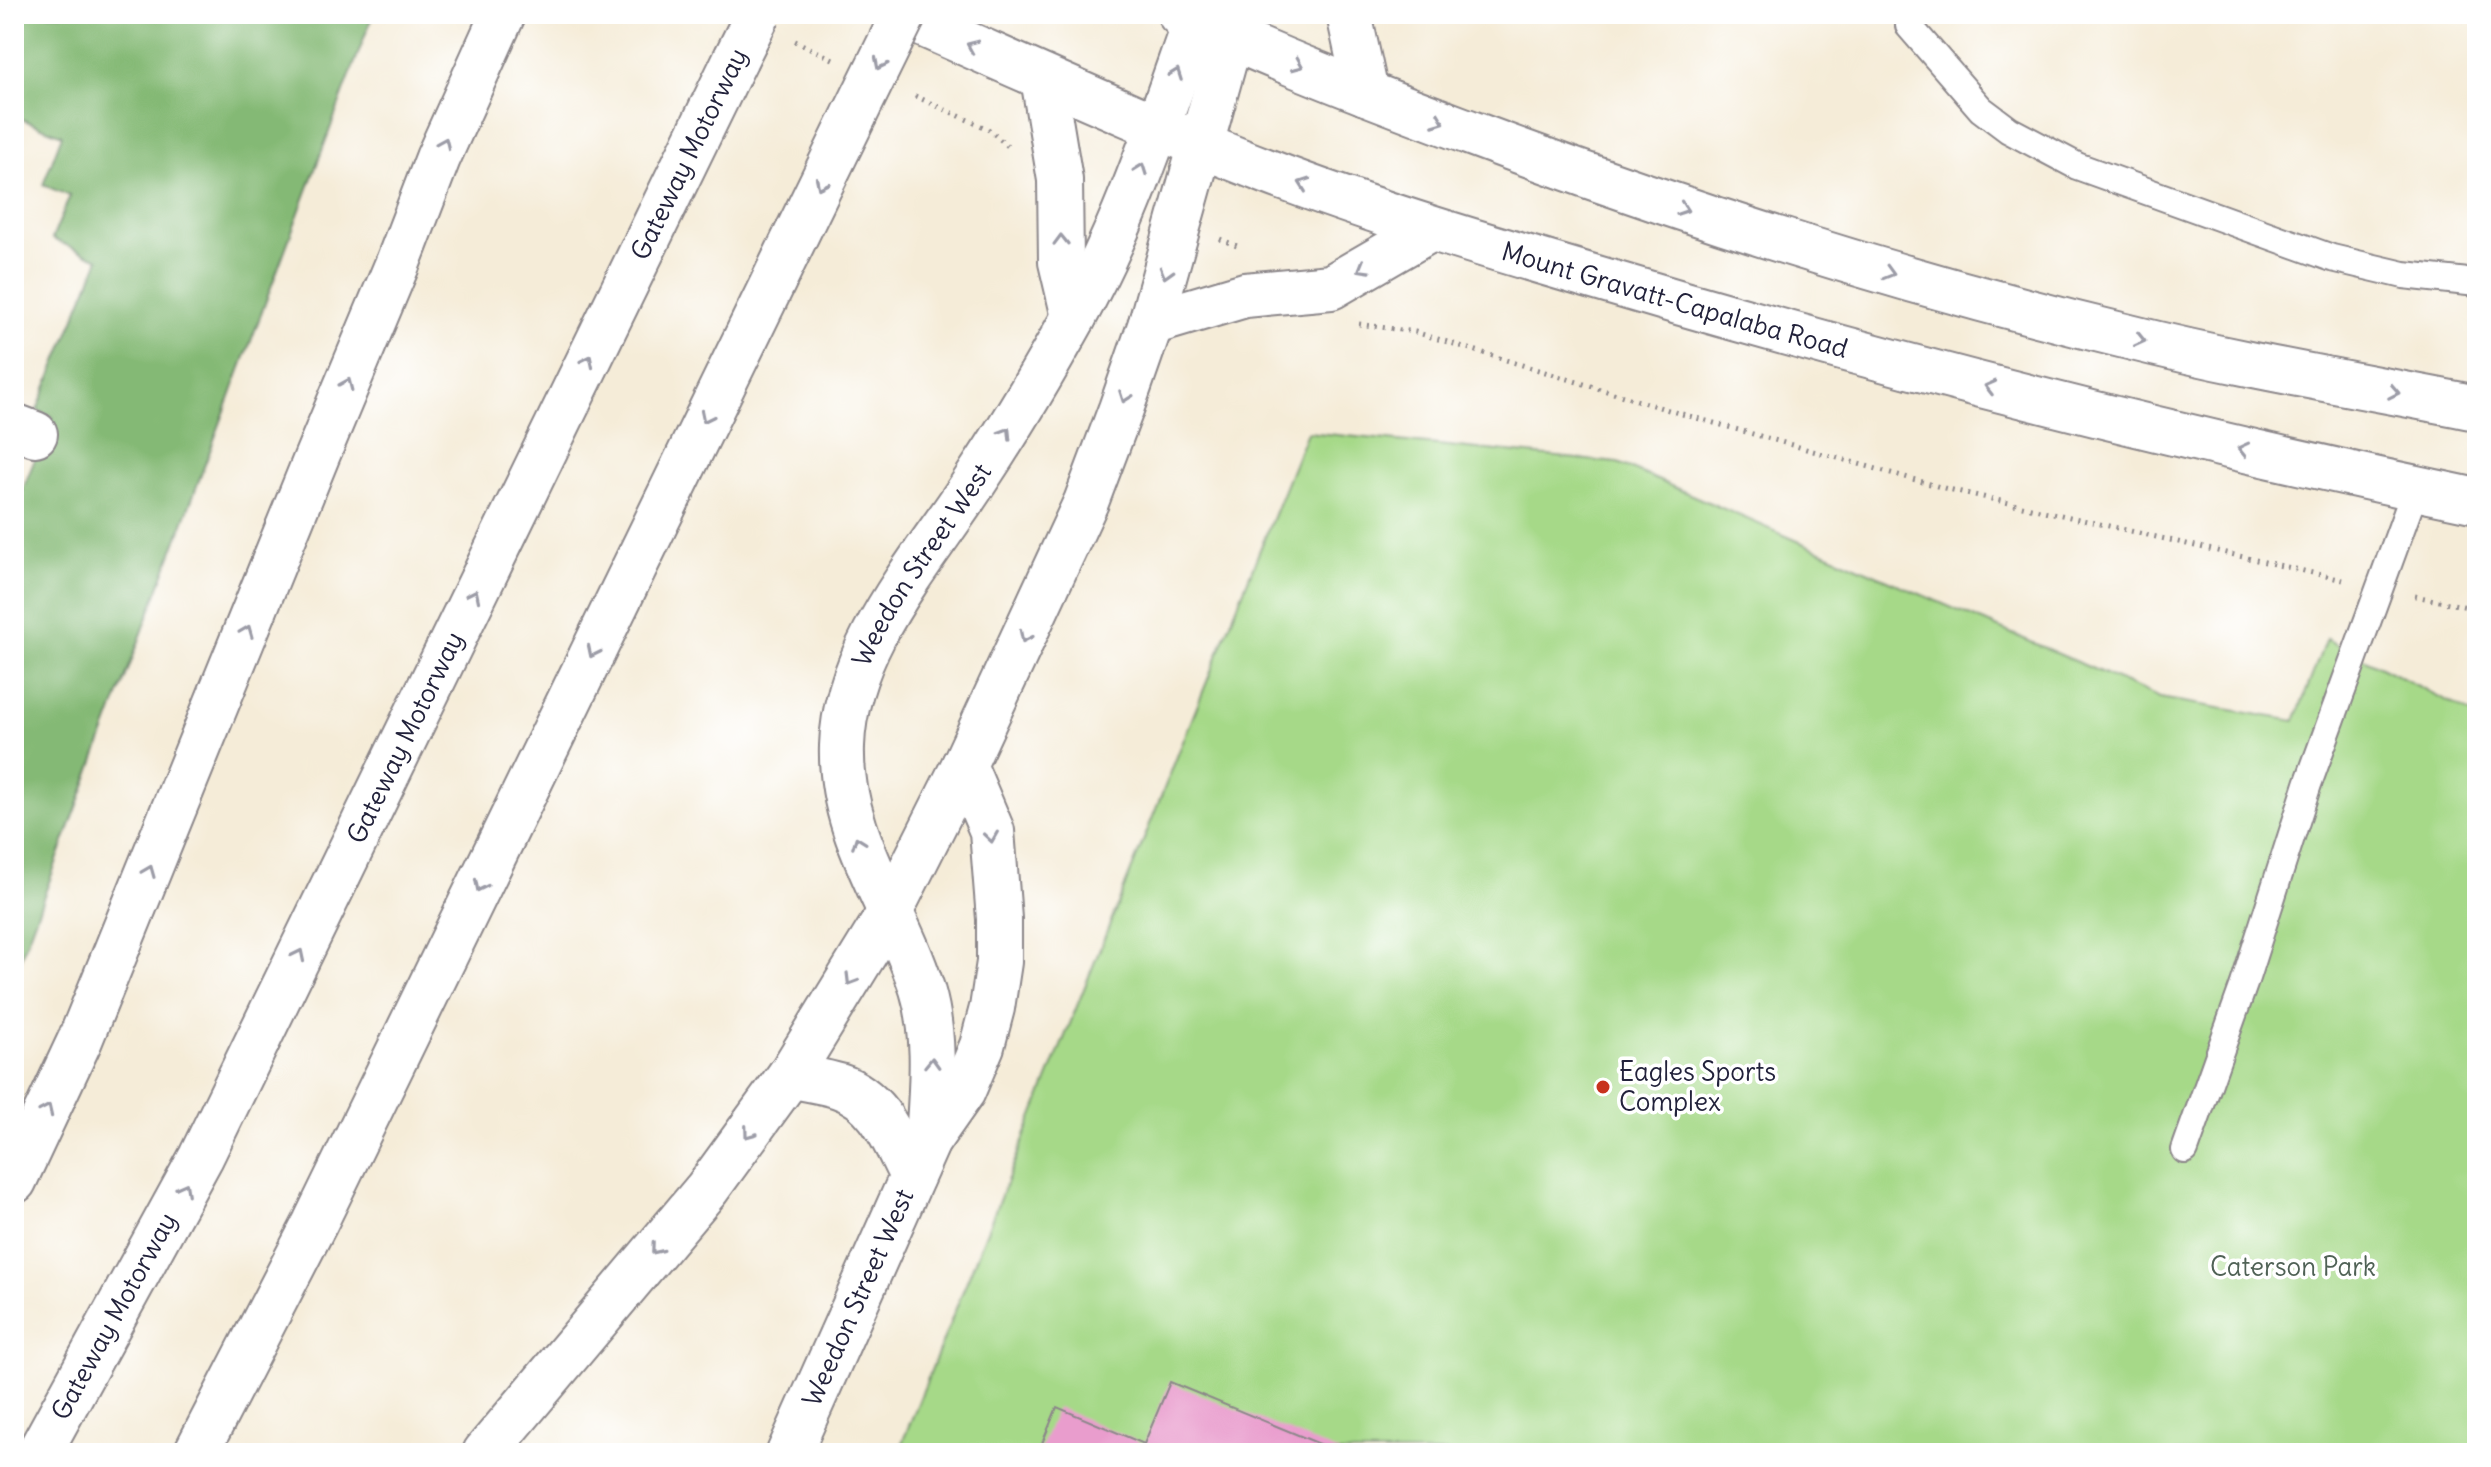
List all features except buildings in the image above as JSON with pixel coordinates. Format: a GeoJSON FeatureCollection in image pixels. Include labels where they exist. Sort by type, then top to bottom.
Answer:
{"type":"FeatureCollection","features":[{"type":"Feature","properties":{"kind":"main road"},"geometry":{"type":"LineString","coordinates":[[465,14],[481,61]]}},
{"type":"Feature","properties":{"kind":"main road"},"geometry":{"type":"LineString","coordinates":[[14,1181],[80,1040],[438,158],[503,14]]}},
{"type":"Feature","properties":{"kind":"main road","name":"Gateway Motorway"},"geometry":{"type":"LineString","coordinates":[[39,1453],[201,1157],[758,14]]}},
{"type":"Feature","properties":{"kind":"main road"},"geometry":{"type":"LineString","coordinates":[[196,1453],[315,1223],[902,14]]}},
{"type":"Feature","properties":{"kind":"main road","name":"Mount Gravatt-Capalaba Road"},"geometry":{"type":"LineString","coordinates":[[902,14],[1043,78],[1267,171],[1431,229],[1887,361],[2134,424],[2477,501]]}},
{"type":"Feature","properties":{"kind":"main road"},"geometry":{"type":"LineString","coordinates":[[1349,14],[1366,93]]}},
{"type":"Feature","properties":{"kind":"main road"},"geometry":{"type":"LineString","coordinates":[[485,1453],[707,1189],[790,1075],[890,912],[964,765],[1086,502],[1151,323],[1201,144],[1211,22],[1366,93],[1561,167],[1714,219],[1964,295],[2132,338],[2477,408]]}},
{"type":"Feature","properties":{"kind":"main road","name":"Weedon Street West"},"geometry":{"type":"LineString","coordinates":[[920,1158],[932,1038],[923,992],[911,957],[865,860],[852,825],[843,783],[842,744],[848,697],[879,624],[980,475],[1074,317],[1123,218],[1157,126],[1211,22]]}},
{"type":"Feature","properties":{"kind":"main road"},"geometry":{"type":"LineString","coordinates":[[1043,78],[1060,180],[1061,262],[1074,317]]}},
{"type":"Feature","properties":{"kind":"main road"},"geometry":{"type":"LineString","coordinates":[[1151,323],[1245,295],[1331,287],[1431,229]]}},
{"type":"Feature","properties":{"kind":"main road","name":"Weedon Street West"},"geometry":{"type":"LineString","coordinates":[[789,1453],[920,1158],[963,1091],[982,1046],[992,1008],[999,962],[999,919],[992,831],[964,765]]}},
{"type":"Feature","properties":{"kind":"main road"},"geometry":{"type":"LineString","coordinates":[[790,1075],[841,1087],[863,1098],[920,1158]]}},
{"type":"Feature","properties":{"kind":"lane"},"geometry":{"type":"LineString","coordinates":[[1909,26],[1981,109],[2009,130],[2077,166],[2332,258],[2404,275],[2477,283]]}},
{"type":"Feature","properties":{"kind":"lane"},"geometry":{"type":"LineString","coordinates":[[2185,1150],[2244,984],[2308,784],[2416,488]]}},
{"type":"Feature","properties":{"kind":"path"},"geometry":{"type":"LineString","coordinates":[[1347,323],[1415,332],[1675,412],[1944,488],[2477,609]]}},
{"type":"Feature","properties":{"kind":"green space"},"geometry":{"type":"Polygon","coordinates":[[[14,14],[373,14],[14,976],[14,511],[52,417],[37,410],[99,259],[52,239],[70,196],[43,185],[62,135],[14,116],[14,14]]]}},
{"type":"Feature","properties":{"kind":"green space","name":"Eagles Sports Complex"},"geometry":{"type":"Polygon","coordinates":[[[1307,432],[1618,463],[2160,698],[2295,721],[2326,639],[2477,716],[2477,1453],[898,1453],[1307,432]]]}},
{"type":"Feature","properties":{"kind":"place","name":"Eagles Sports Complex"},"geometry":{"type":"Point","coordinates":[1603,1087]}},
{"type":"Feature","properties":{"kind":"park label","name":"Caterson Park"},"geometry":{"type":"Point","coordinates":[2293,1267]}}]}
